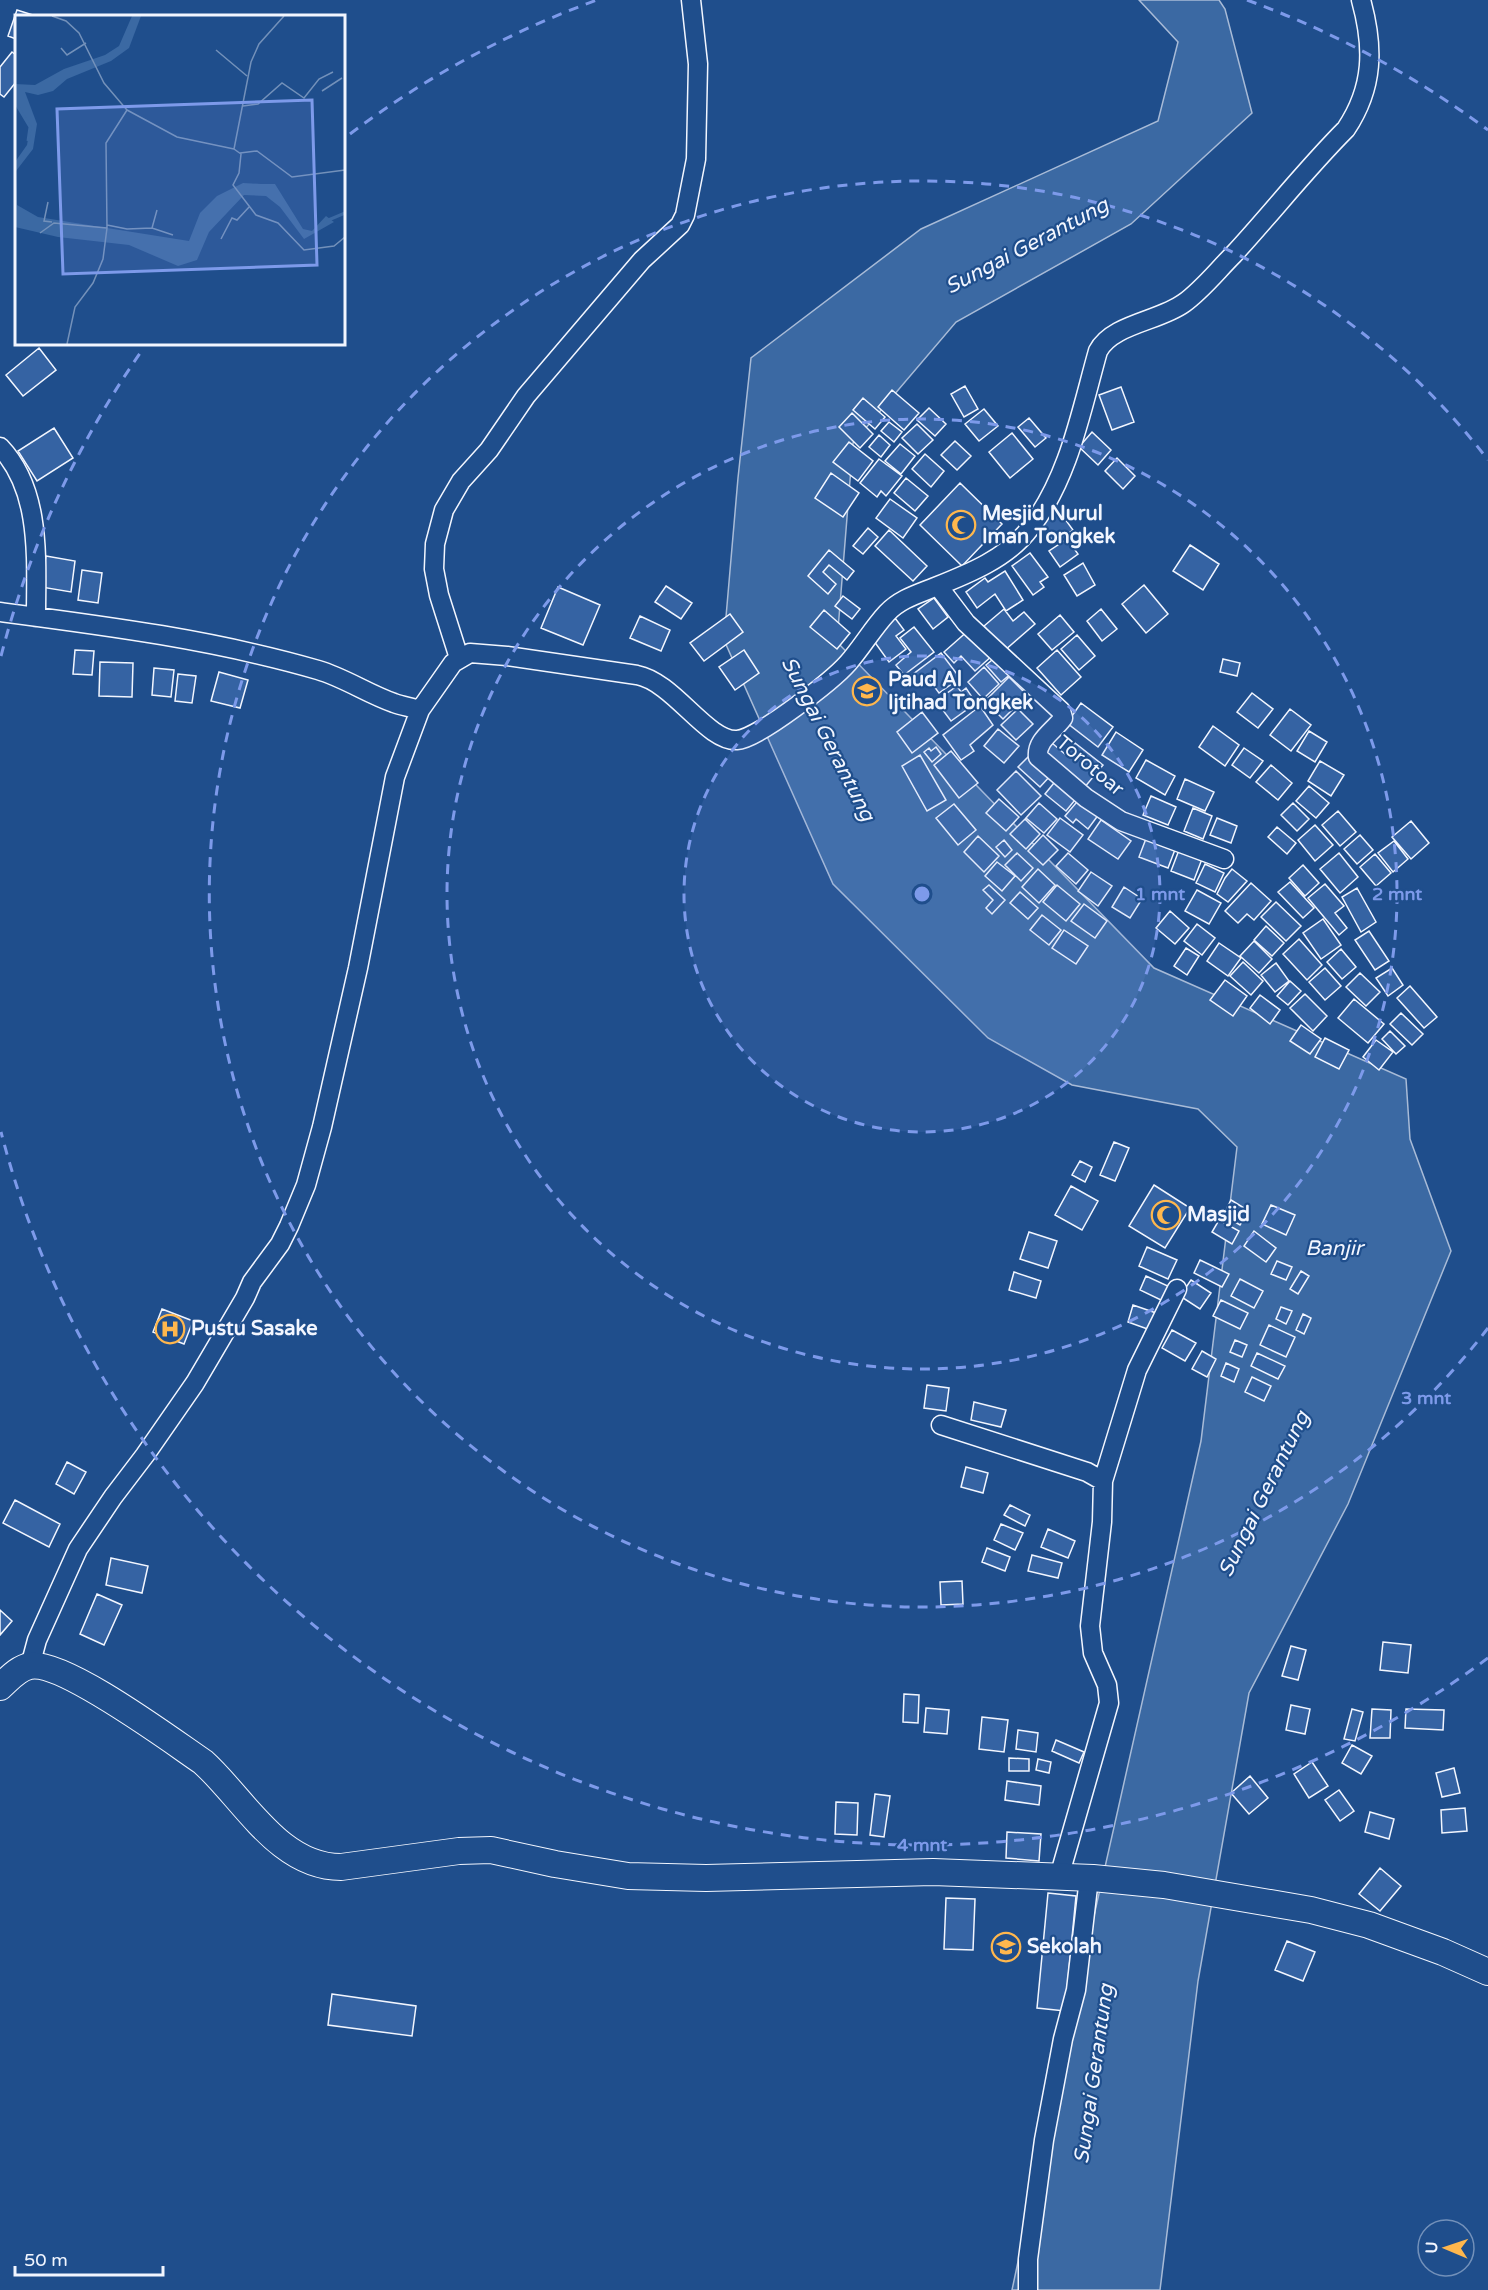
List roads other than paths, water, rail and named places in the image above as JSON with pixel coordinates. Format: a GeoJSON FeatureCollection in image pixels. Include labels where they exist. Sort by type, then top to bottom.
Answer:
{"type":"FeatureCollection","features":[{"type":"Feature","properties":{"kind":"street"},"geometry":{"type":"LineString","coordinates":[[459,658],[439,595],[434,569],[435,544],[444,510],[461,481],[489,450],[526,396],[642,260],[680,225],[685,216],[696,159],[698,64],[691,0]]}},
{"type":"Feature","properties":{"kind":"street"},"geometry":{"type":"LineString","coordinates":[[30,1666],[37,1640],[78,1549],[198,1379],[252,1282],[280,1244],[289,1226],[306,1185],[322,1126],[358,968],[395,777],[420,710],[447,670],[459,658],[474,653],[645,676],[667,688],[709,727],[725,739],[732,740],[753,736],[789,711],[846,665],[887,613],[903,600],[992,560],[1016,544],[1032,526],[1043,509],[1068,455],[1102,343],[1120,331],[1183,304],[1203,286],[1346,129],[1363,95],[1370,57],[1370,39],[1361,0]]}},
{"type":"Feature","properties":{"kind":"street"},"geometry":{"type":"LineString","coordinates":[[0,447],[24,482],[33,522],[36,617]]}},
{"type":"Feature","properties":{"kind":"street","name":"Torotoar"},"geometry":{"type":"LineString","coordinates":[[938,586],[966,622],[1061,711],[1063,718],[1041,741],[1037,750],[1038,757],[1086,798],[1121,821],[1224,859]]}},
{"type":"Feature","properties":{"kind":"street"},"geometry":{"type":"LineString","coordinates":[[0,612],[125,628],[272,658],[320,670],[392,702],[420,710]]}},
{"type":"Feature","properties":{"kind":"street"},"geometry":{"type":"LineString","coordinates":[[1059,1877],[1109,1703],[1107,1685],[1093,1653],[1090,1626],[1102,1521],[1102,1481],[1137,1370],[1177,1289]]}},
{"type":"Feature","properties":{"kind":"street"},"geometry":{"type":"LineString","coordinates":[[941,1425],[1087,1472],[1102,1481]]}},
{"type":"Feature","properties":{"kind":"street"},"geometry":{"type":"LineString","coordinates":[[0,1687],[15,1673],[30,1666],[39,1665],[64,1673],[86,1685],[204,1762],[263,1829],[305,1858],[324,1866],[341,1867],[386,1863],[459,1851],[491,1850],[555,1864],[628,1876],[706,1878],[933,1872],[1091,1878],[1164,1885],[1311,1910],[1369,1925],[1443,1952],[1488,1972]]}},
{"type":"Feature","properties":{"kind":"street"},"geometry":{"type":"LineString","coordinates":[[1028,2290],[1028,2259],[1044,2140],[1063,2039],[1076,1990],[1091,1878]]}},
{"type":"Feature","properties":{"kind":"water","name":"Banjir"},"geometry":{"type":"Polygon","coordinates":[[[1139,0],[1219,0],[1225,9],[1252,113],[1131,224],[956,322],[853,443],[837,642],[1154,968],[1406,1079],[1410,1139],[1451,1251],[1348,1504],[1249,1693],[1198,1981],[1160,2290],[1012,2290],[1048,2120],[1201,1441],[1237,1147],[1198,1109],[1072,1085],[988,1038],[833,884],[724,640],[751,358],[921,229],[1158,121],[1178,42],[1139,0]]]}},
{"type":"Feature","properties":{"kind":"place","name":"Mesjid Nurul Iman Tongkek"},"geometry":{"type":"Point","coordinates":[961,525]}},
{"type":"Feature","properties":{"kind":"place","name":"Paud Al Ijtihad Tongkek"},"geometry":{"type":"Point","coordinates":[867,691]}},
{"type":"Feature","properties":{"kind":"place","name":"Masjid"},"geometry":{"type":"Point","coordinates":[1166,1215]}},
{"type":"Feature","properties":{"kind":"place","name":"Pustu Sasake"},"geometry":{"type":"Point","coordinates":[170,1329]}},
{"type":"Feature","properties":{"kind":"place","name":"Sekolah"},"geometry":{"type":"Point","coordinates":[1006,1947]}},
{"type":"Feature","properties":{"kind":"water label","name":"Sungai Gerantung"},"geometry":{"type":"Point","coordinates":[1027,246]}},
{"type":"Feature","properties":{"kind":"water label","name":"Sungai Gerantung"},"geometry":{"type":"Point","coordinates":[828,739]}},
{"type":"Feature","properties":{"kind":"water label","name":"Sungai Gerantung"},"geometry":{"type":"Point","coordinates":[1264,1494]}},
{"type":"Feature","properties":{"kind":"water label","name":"Sungai Gerantung"},"geometry":{"type":"Point","coordinates":[1094,2074]}}]}
